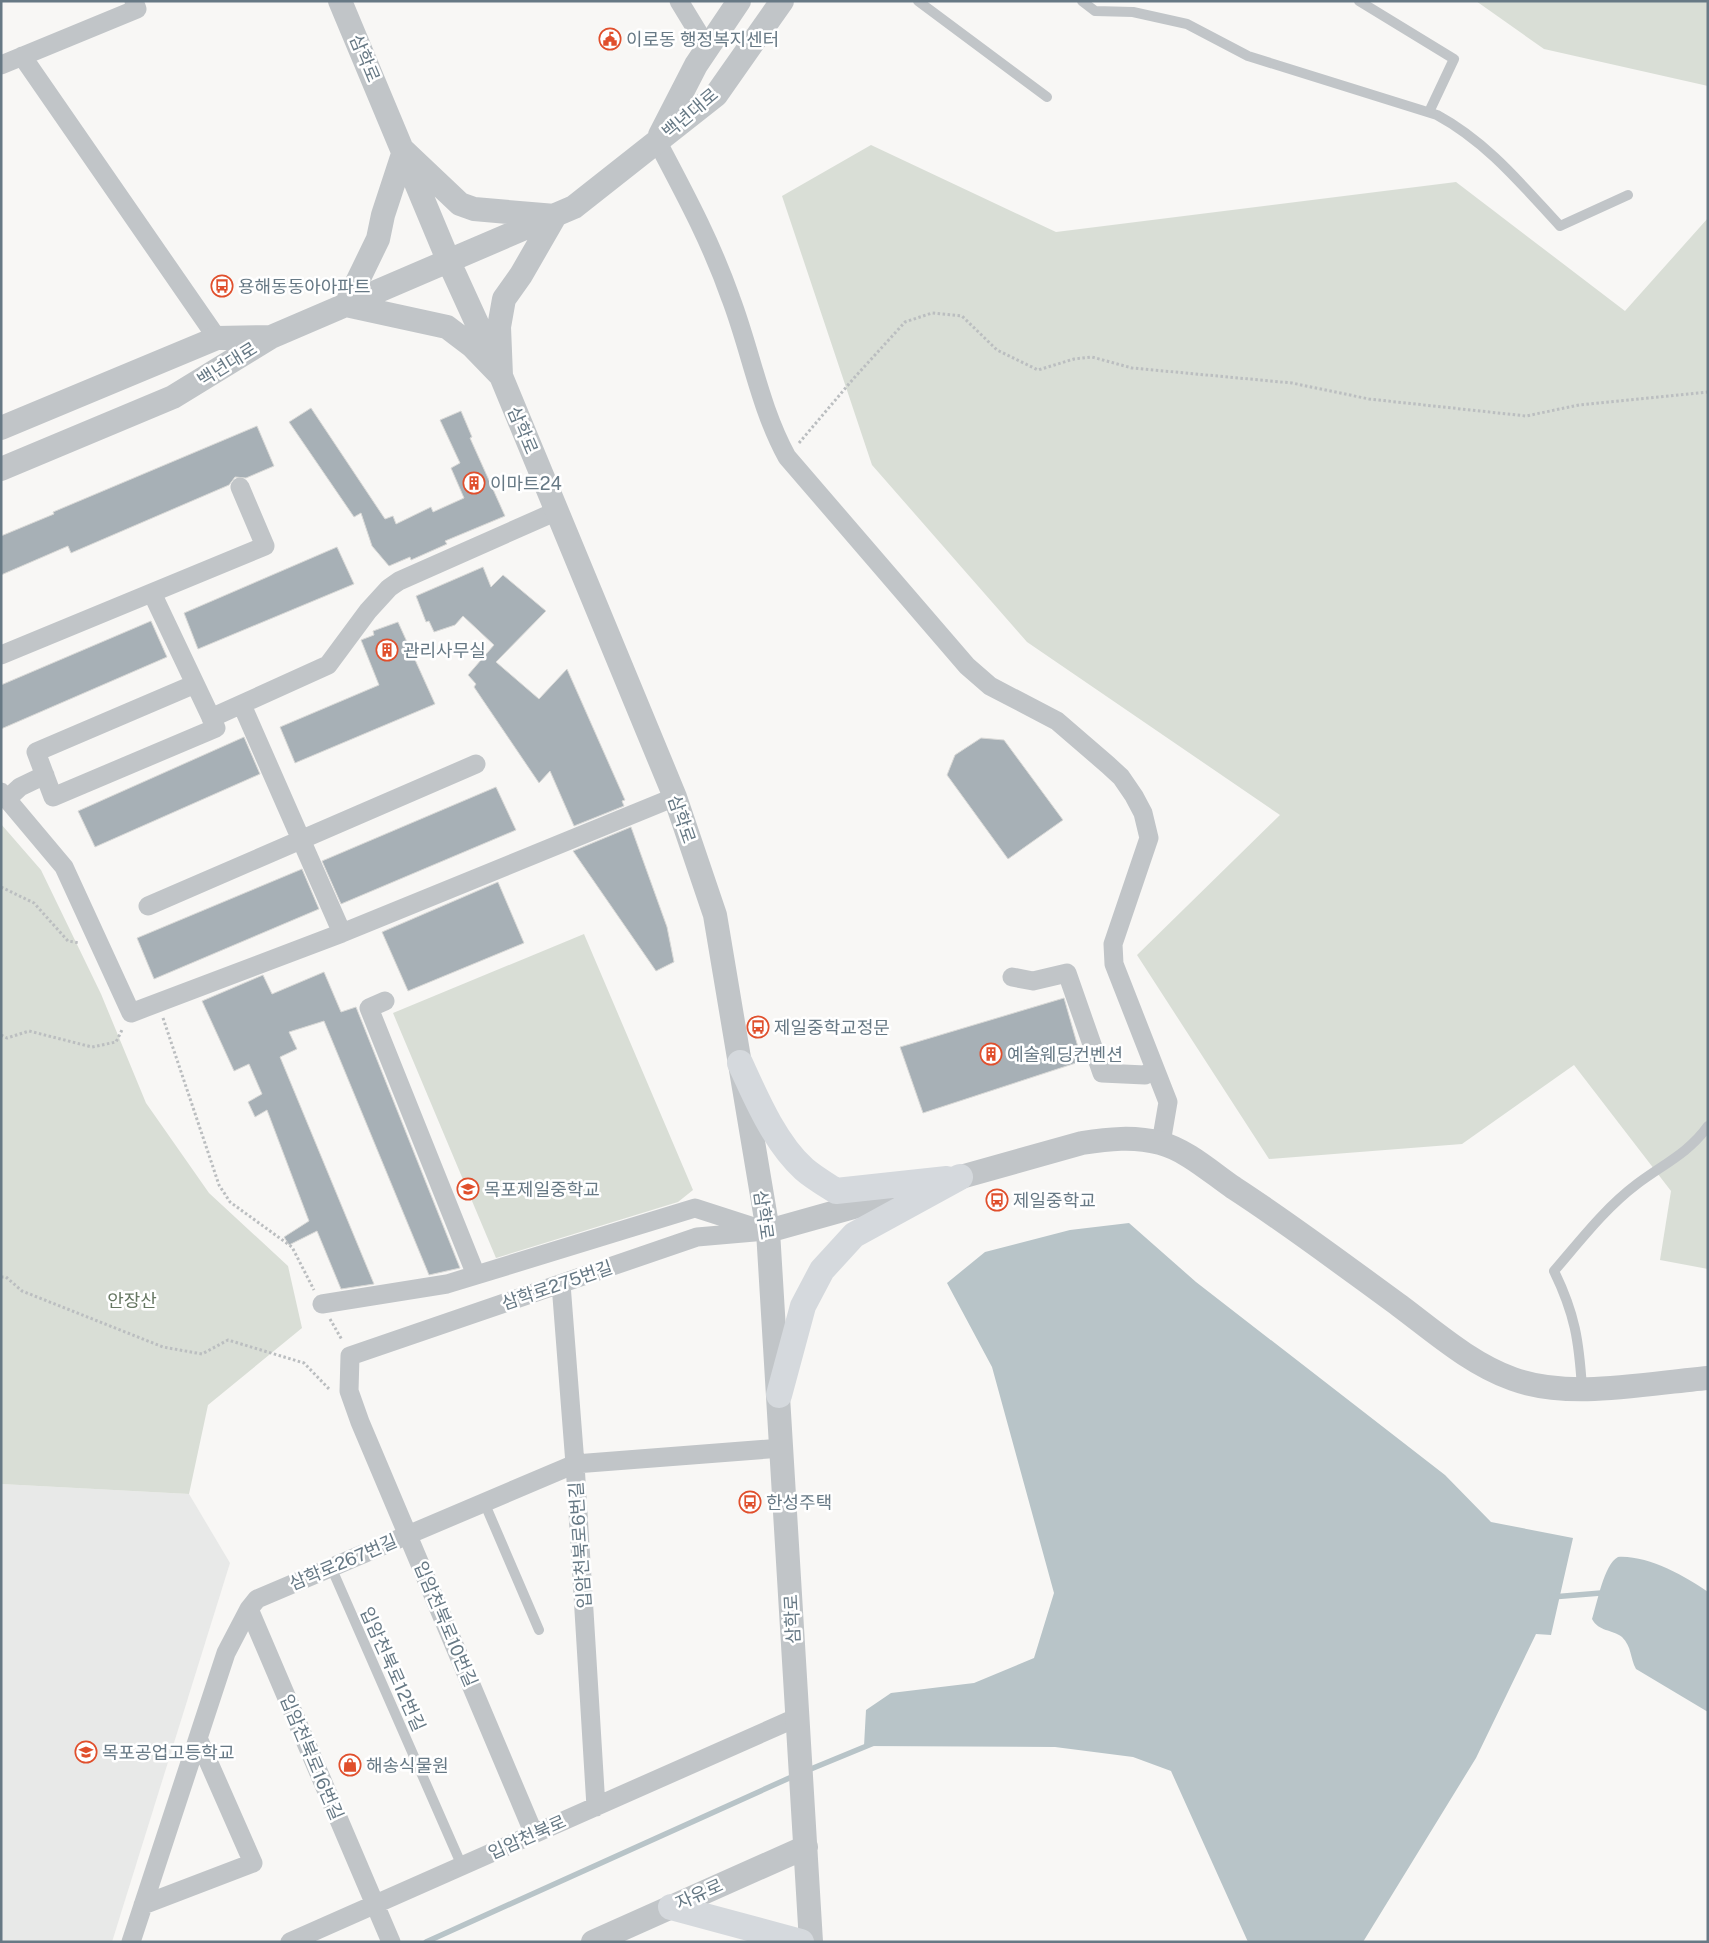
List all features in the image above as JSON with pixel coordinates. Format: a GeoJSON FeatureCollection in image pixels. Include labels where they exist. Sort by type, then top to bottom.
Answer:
{"type":"FeatureCollection","features":[{"type":"Feature","properties":{"kind":"main road"},"geometry":{"type":"LineString","coordinates":[[740,1064],[761,1109],[786,1146],[803,1168],[836,1191],[960,1177]]}},
{"type":"Feature","properties":{"kind":"main road"},"geometry":{"type":"LineString","coordinates":[[779,1394],[803,1306],[822,1270],[854,1235],[960,1177]]}},
{"type":"Feature","properties":{"kind":"main road"},"geometry":{"type":"LineString","coordinates":[[671,1907],[801,1942]]}},
{"type":"Feature","properties":{"kind":"street"},"geometry":{"type":"LineString","coordinates":[[1,64],[137,9],[134,1]]}},
{"type":"Feature","properties":{"kind":"street","name":"삼학로"},"geometry":{"type":"LineString","coordinates":[[340,1],[449,262],[501,376],[675,797],[715,915],[768,1231],[806,1847]]}},
{"type":"Feature","properties":{"kind":"street"},"geometry":{"type":"LineString","coordinates":[[679,1],[707,47]]}},
{"type":"Feature","properties":{"kind":"street","name":"백년대로"},"geometry":{"type":"LineString","coordinates":[[657,141],[707,47],[739,1]]}},
{"type":"Feature","properties":{"kind":"street","name":"백년대로"},"geometry":{"type":"LineString","coordinates":[[657,141],[716,95],[782,1]]}},
{"type":"Feature","properties":{"kind":"street"},"geometry":{"type":"LineString","coordinates":[[22,56],[217,338]]}},
{"type":"Feature","properties":{"kind":"street"},"geometry":{"type":"LineString","coordinates":[[271,337],[574,207],[657,141],[704,230],[732,300],[771,428],[787,457],[967,666],[990,686],[1057,721],[1121,777],[1143,813],[1149,838],[1113,944],[1114,964],[1168,1102],[1161,1143]]}},
{"type":"Feature","properties":{"kind":"street"},"geometry":{"type":"LineString","coordinates":[[346,305],[378,240],[383,215],[404,151],[460,204],[474,210],[555,216]]}},
{"type":"Feature","properties":{"kind":"street"},"geometry":{"type":"LineString","coordinates":[[501,376],[499,327],[504,299],[521,275],[555,216]]}},
{"type":"Feature","properties":{"kind":"street"},"geometry":{"type":"LineString","coordinates":[[346,305],[447,327],[472,346],[501,376]]}},
{"type":"Feature","properties":{"kind":"street","name":"백년대로"},"geometry":{"type":"LineString","coordinates":[[1,428],[217,338],[271,337]]}},
{"type":"Feature","properties":{"kind":"street","name":"백년대로"},"geometry":{"type":"LineString","coordinates":[[1,469],[173,397],[271,337]]}},
{"type":"Feature","properties":{"kind":"street"},"geometry":{"type":"LineString","coordinates":[[1,655],[265,546],[240,487]]}},
{"type":"Feature","properties":{"kind":"street"},"geometry":{"type":"LineString","coordinates":[[211,718],[328,665],[368,611],[389,588],[399,581],[557,511]]}},
{"type":"Feature","properties":{"kind":"street"},"geometry":{"type":"LineString","coordinates":[[152,593],[216,728],[54,796],[36,752],[195,684]]}},
{"type":"Feature","properties":{"kind":"street"},"geometry":{"type":"LineString","coordinates":[[242,705],[342,933]]}},
{"type":"Feature","properties":{"kind":"street"},"geometry":{"type":"LineString","coordinates":[[148,906],[476,764]]}},
{"type":"Feature","properties":{"kind":"street"},"geometry":{"type":"LineString","coordinates":[[45,775],[4,796],[64,867],[131,1013],[342,933],[675,797]]}},
{"type":"Feature","properties":{"kind":"street"},"geometry":{"type":"LineString","coordinates":[[1012,977],[1033,982],[1067,973],[1102,1073],[1145,1075],[1155,1069]]}},
{"type":"Feature","properties":{"kind":"street"},"geometry":{"type":"LineString","coordinates":[[385,1001],[369,1008],[476,1275]]}},
{"type":"Feature","properties":{"kind":"street"},"geometry":{"type":"LineString","coordinates":[[322,1304],[447,1284],[695,1208],[768,1231],[1082,1143],[1119,1138],[1161,1143],[1188,1156],[1280,1218],[1475,1362],[1513,1379],[1543,1387],[1582,1388],[1708,1378]]}},
{"type":"Feature","properties":{"kind":"street","name":"삼학로275번길"},"geometry":{"type":"LineString","coordinates":[[350,1356],[697,1236],[768,1231]]}},
{"type":"Feature","properties":{"kind":"street","name":"입암천북로6번길"},"geometry":{"type":"LineString","coordinates":[[561,1284],[575,1464],[596,1807]]}},
{"type":"Feature","properties":{"kind":"street","name":"입암천북로10번길"},"geometry":{"type":"LineString","coordinates":[[350,1356],[349,1391],[534,1834]]}},
{"type":"Feature","properties":{"kind":"street","name":"삼학로267번길"},"geometry":{"type":"LineString","coordinates":[[132,1942],[226,1653],[257,1599],[575,1464],[782,1448]]}},
{"type":"Feature","properties":{"kind":"street","name":"입암천북로16번길"},"geometry":{"type":"LineString","coordinates":[[249,1610],[391,1942]]}},
{"type":"Feature","properties":{"kind":"street","name":"입암천북로"},"geometry":{"type":"LineString","coordinates":[[290,1942],[764,1733],[797,1706]]}},
{"type":"Feature","properties":{"kind":"street"},"geometry":{"type":"LineString","coordinates":[[143,1905],[253,1863],[198,1738]]}},
{"type":"Feature","properties":{"kind":"street"},"geometry":{"type":"LineString","coordinates":[[806,1847],[812,1942]]}},
{"type":"Feature","properties":{"kind":"street","name":"자유로"},"geometry":{"type":"LineString","coordinates":[[592,1942],[806,1847]]}},
{"type":"Feature","properties":{"kind":"lane"},"geometry":{"type":"LineString","coordinates":[[918,1],[1047,97]]}},
{"type":"Feature","properties":{"kind":"lane"},"geometry":{"type":"LineString","coordinates":[[1082,1],[1095,11],[1133,12],[1187,24],[1248,56],[1429,112],[1456,126],[1485,146],[1560,226],[1628,195]]}},
{"type":"Feature","properties":{"kind":"lane"},"geometry":{"type":"LineString","coordinates":[[1359,1],[1454,59],[1429,112]]}},
{"type":"Feature","properties":{"kind":"lane"},"geometry":{"type":"LineString","coordinates":[[1582,1388],[1579,1341],[1574,1316],[1554,1271],[1600,1218],[1627,1192],[1679,1156],[1697,1141],[1708,1126]]}},
{"type":"Feature","properties":{"kind":"lane"},"geometry":{"type":"LineString","coordinates":[[484,1502],[539,1630]]}},
{"type":"Feature","properties":{"kind":"lane","name":"입암천북로12번길"},"geometry":{"type":"LineString","coordinates":[[331,1567],[462,1866]]}},
{"type":"Feature","properties":{"kind":"path"},"geometry":{"type":"LineString","coordinates":[[787,457],[854,378],[905,322],[932,313],[962,316],[997,350],[1038,370],[1074,359],[1092,357],[1132,368],[1282,382],[1369,399],[1526,416],[1578,405],[1708,392]]}},
{"type":"Feature","properties":{"kind":"path"},"geometry":{"type":"LineString","coordinates":[[1,887],[34,903],[68,942],[80,943],[96,936]]}},
{"type":"Feature","properties":{"kind":"path"},"geometry":{"type":"LineString","coordinates":[[159,1003],[219,1185],[230,1202],[292,1247],[350,1356]]}},
{"type":"Feature","properties":{"kind":"path"},"geometry":{"type":"LineString","coordinates":[[1,1035],[7,1038],[29,1031],[92,1047],[116,1042],[131,1013]]}},
{"type":"Feature","properties":{"kind":"path"},"geometry":{"type":"LineString","coordinates":[[1,1277],[6,1277],[22,1291],[163,1347],[202,1354],[228,1340],[304,1363],[333,1394],[349,1391]]}},
{"type":"Feature","properties":{"kind":"shaded area"},"geometry":{"type":"Polygon","coordinates":[[[1129,1223],[1196,1282],[1445,1475],[1491,1522],[1573,1538],[1551,1635],[1536,1634],[1476,1758],[1363,1942],[1248,1942],[1171,1771],[1133,1757],[1055,1747],[864,1746],[866,1710],[891,1693],[974,1683],[1034,1658],[1054,1593],[992,1367],[947,1283],[985,1252],[1070,1230],[1129,1223]]]}},
{"type":"Feature","properties":{"kind":"shaded area","name":"목포공업고등학교"},"geometry":{"type":"Polygon","coordinates":[[[1,1484],[189,1494],[230,1563],[112,1942],[1,1942],[1,1484]]]}},
{"type":"Feature","properties":{"kind":"shaded area"},"geometry":{"type":"Polygon","coordinates":[[[1618,1557],[1641,1559],[1653,1563],[1677,1573],[1708,1592],[1708,1712],[1636,1669],[1628,1645],[1622,1637],[1598,1626],[1592,1619],[1605,1576],[1613,1561],[1618,1557]]]}},
{"type":"Feature","properties":{"kind":"green space"},"geometry":{"type":"Polygon","coordinates":[[[1476,1],[1708,1],[1708,86],[1544,49],[1476,1]]]}},
{"type":"Feature","properties":{"kind":"green space"},"geometry":{"type":"Polygon","coordinates":[[[871,145],[1056,232],[1456,182],[1625,311],[1708,218],[1708,1269],[1660,1260],[1671,1191],[1574,1065],[1462,1144],[1269,1159],[1137,955],[1280,815],[1027,642],[872,465],[782,196],[871,145]]]}},
{"type":"Feature","properties":{"kind":"green space","name":"안장산"},"geometry":{"type":"Polygon","coordinates":[[[1,824],[41,870],[101,994],[146,1103],[209,1193],[288,1266],[302,1328],[208,1405],[189,1494],[1,1484],[1,824]]]}},
{"type":"Feature","properties":{"kind":"green space"},"geometry":{"type":"Polygon","coordinates":[[[584,934],[693,1190],[678,1202],[496,1258],[393,1013],[584,934]]]}},
{"type":"Feature","properties":{"kind":"building"},"geometry":{"type":"Polygon","coordinates":[[[311,408],[385,519],[393,516],[396,524],[431,507],[433,512],[464,498],[451,468],[460,463],[440,420],[461,411],[472,437],[470,438],[505,516],[445,541],[447,544],[411,560],[410,557],[389,566],[372,546],[361,513],[354,517],[289,422],[311,408]]]}},
{"type":"Feature","properties":{"kind":"building"},"geometry":{"type":"Polygon","coordinates":[[[257,426],[274,466],[246,478],[235,477],[229,485],[71,553],[68,546],[1,575],[1,536],[54,514],[53,512],[257,426]]]}},
{"type":"Feature","properties":{"kind":"building"},"geometry":{"type":"Polygon","coordinates":[[[337,547],[354,584],[198,649],[184,613],[337,547]]]}},
{"type":"Feature","properties":{"kind":"building"},"geometry":{"type":"Polygon","coordinates":[[[483,567],[491,587],[503,575],[546,611],[496,662],[539,699],[567,669],[625,800],[622,801],[624,806],[574,826],[550,771],[539,783],[474,687],[476,684],[468,675],[494,645],[463,616],[455,625],[434,632],[429,621],[426,622],[416,596],[483,567]]]}},
{"type":"Feature","properties":{"kind":"building"},"geometry":{"type":"Polygon","coordinates":[[[151,621],[167,657],[1,729],[1,685],[151,621]]]}},
{"type":"Feature","properties":{"kind":"building"},"geometry":{"type":"Polygon","coordinates":[[[398,622],[435,704],[295,763],[280,727],[379,685],[361,640],[374,635],[373,631],[398,622]]]}},
{"type":"Feature","properties":{"kind":"building"},"geometry":{"type":"Polygon","coordinates":[[[244,737],[260,774],[95,847],[78,811],[244,737]]]}},
{"type":"Feature","properties":{"kind":"building"},"geometry":{"type":"Polygon","coordinates":[[[981,738],[1004,740],[1063,820],[1008,859],[947,775],[955,755],[981,738]]]}},
{"type":"Feature","properties":{"kind":"building"},"geometry":{"type":"Polygon","coordinates":[[[496,787],[516,830],[341,904],[322,861],[496,787]]]}},
{"type":"Feature","properties":{"kind":"building"},"geometry":{"type":"Polygon","coordinates":[[[631,827],[667,927],[674,962],[656,971],[573,851],[631,827]]]}},
{"type":"Feature","properties":{"kind":"building"},"geometry":{"type":"Polygon","coordinates":[[[302,869],[319,909],[154,979],[137,938],[302,869]]]}},
{"type":"Feature","properties":{"kind":"building"},"geometry":{"type":"Polygon","coordinates":[[[498,882],[524,943],[408,991],[382,932],[498,882]]]}},
{"type":"Feature","properties":{"kind":"building"},"geometry":{"type":"Polygon","coordinates":[[[324,972],[341,1012],[356,1007],[460,1268],[429,1275],[324,1021],[289,1032],[297,1049],[280,1057],[374,1284],[341,1289],[317,1231],[289,1245],[284,1237],[309,1221],[267,1110],[255,1117],[248,1102],[262,1094],[249,1064],[234,1071],[202,1001],[263,975],[272,994],[324,972]]]}},
{"type":"Feature","properties":{"kind":"building","name":"예술웨딩컨벤션"},"geometry":{"type":"Polygon","coordinates":[[[1064,998],[1082,1061],[923,1113],[900,1047],[1064,998]]]}},
{"type":"Feature","properties":{"kind":"waterway"},"geometry":{"type":"LineString","coordinates":[[1552,1597],[1601,1593]]}},
{"type":"Feature","properties":{"kind":"waterway"},"geometry":{"type":"LineString","coordinates":[[806,1771],[874,1743]]}},
{"type":"Feature","properties":{"kind":"waterway"},"geometry":{"type":"LineString","coordinates":[[426,1942],[796,1775]]}},
{"type":"Feature","properties":{"kind":"place","name":"이로동 행정복지센터"},"geometry":{"type":"Point","coordinates":[610,39]}},
{"type":"Feature","properties":{"kind":"place","name":"용해동동아아파트"},"geometry":{"type":"Point","coordinates":[222,286]}},
{"type":"Feature","properties":{"kind":"place","name":"이마트24"},"geometry":{"type":"Point","coordinates":[474,483]}},
{"type":"Feature","properties":{"kind":"place","name":"관리사무실"},"geometry":{"type":"Point","coordinates":[387,650]}},
{"type":"Feature","properties":{"kind":"place","name":"제일중학교정문"},"geometry":{"type":"Point","coordinates":[758,1027]}},
{"type":"Feature","properties":{"kind":"place","name":"예술웨딩컨벤션"},"geometry":{"type":"Point","coordinates":[991,1054]}},
{"type":"Feature","properties":{"kind":"place","name":"목포제일중학교"},"geometry":{"type":"Point","coordinates":[468,1189]}},
{"type":"Feature","properties":{"kind":"place","name":"제일중학교"},"geometry":{"type":"Point","coordinates":[997,1200]}},
{"type":"Feature","properties":{"kind":"place","name":"한성주택"},"geometry":{"type":"Point","coordinates":[750,1502]}},
{"type":"Feature","properties":{"kind":"place","name":"목포공업고등학교"},"geometry":{"type":"Point","coordinates":[86,1752]}},
{"type":"Feature","properties":{"kind":"place","name":"해송식물원"},"geometry":{"type":"Point","coordinates":[350,1765]}}]}
